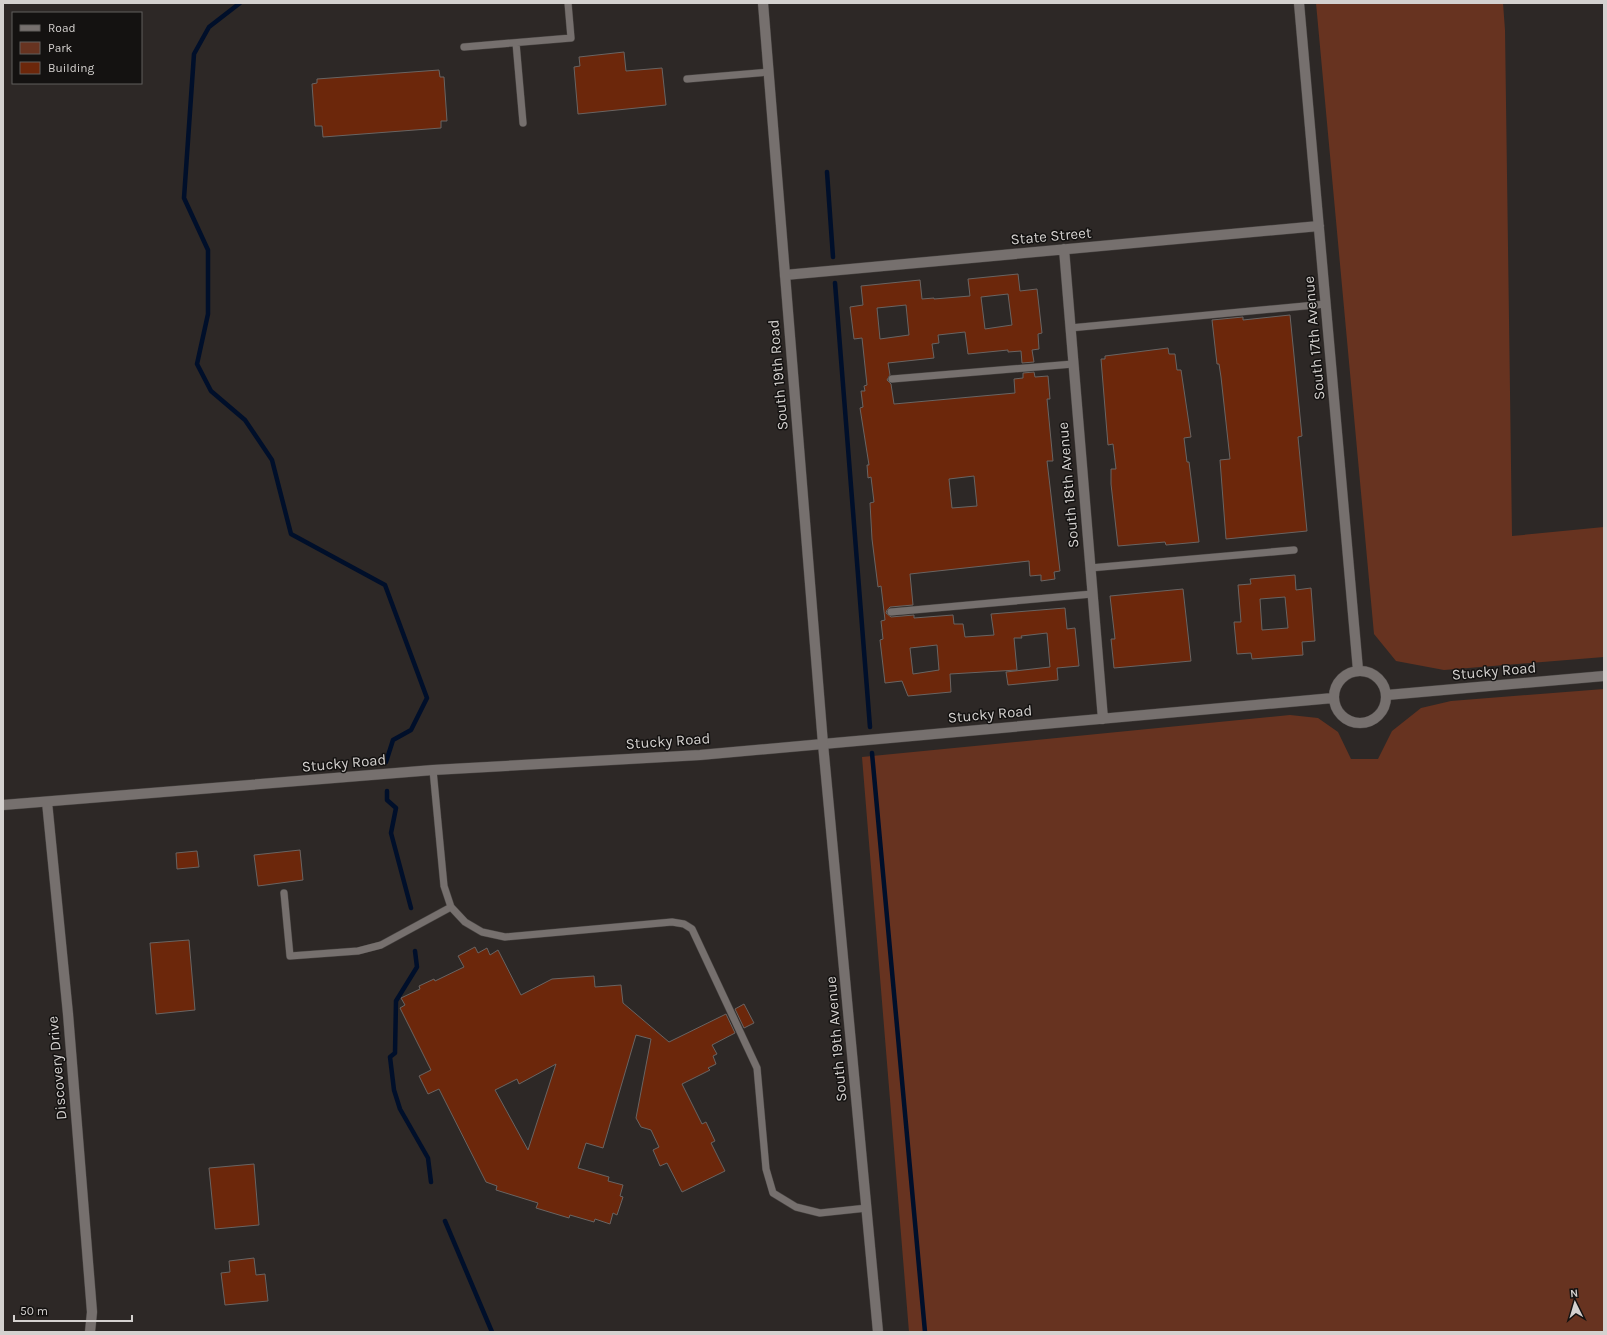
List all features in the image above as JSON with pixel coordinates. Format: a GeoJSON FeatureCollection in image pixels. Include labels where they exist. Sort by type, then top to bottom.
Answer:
{"type":"FeatureCollection","features":[{"type":"Feature","properties":{"kind":"street","name":"South 19th Road"},"geometry":{"type":"LineString","coordinates":[[763,3],[823,744]]}},
{"type":"Feature","properties":{"kind":"street","name":"South 17th Avenue"},"geometry":{"type":"LineString","coordinates":[[1299,3],[1358,670]]}},
{"type":"Feature","properties":{"kind":"street","name":"State Street"},"geometry":{"type":"LineString","coordinates":[[785,275],[1319,226]]}},
{"type":"Feature","properties":{"kind":"street","name":"South 18th Avenue"},"geometry":{"type":"LineString","coordinates":[[1064,249],[1103,719]]}},
{"type":"Feature","properties":{"kind":"street"},"geometry":{"type":"LineString","coordinates":[[1358,670],[1369,672],[1376,676],[1382,682],[1387,695],[1386,706],[1382,713],[1375,719],[1366,723],[1348,721],[1338,711],[1334,698],[1335,689],[1339,681],[1345,675],[1358,670]]}},
{"type":"Feature","properties":{"kind":"street","name":"Stucky Road"},"geometry":{"type":"LineString","coordinates":[[1387,695],[1604,676]]}},
{"type":"Feature","properties":{"kind":"street","name":"Stucky Road"},"geometry":{"type":"LineString","coordinates":[[3,805],[433,770],[700,755],[1334,698]]}},
{"type":"Feature","properties":{"kind":"street","name":"South 19th Avenue"},"geometry":{"type":"LineString","coordinates":[[823,744],[878,1332]]}},
{"type":"Feature","properties":{"kind":"street","name":"Discovery Drive"},"geometry":{"type":"LineString","coordinates":[[47,802],[68,1014],[92,1312],[90,1332]]}},
{"type":"Feature","properties":{"kind":"lane"},"geometry":{"type":"LineString","coordinates":[[464,47],[571,38],[568,3]]}},
{"type":"Feature","properties":{"kind":"lane"},"geometry":{"type":"LineString","coordinates":[[516,43],[523,123]]}},
{"type":"Feature","properties":{"kind":"lane"},"geometry":{"type":"LineString","coordinates":[[687,79],[769,72]]}},
{"type":"Feature","properties":{"kind":"lane"},"geometry":{"type":"LineString","coordinates":[[1070,328],[1326,304]]}},
{"type":"Feature","properties":{"kind":"lane"},"geometry":{"type":"LineString","coordinates":[[892,379],[1073,364]]}},
{"type":"Feature","properties":{"kind":"lane"},"geometry":{"type":"LineString","coordinates":[[1090,568],[1294,550]]}},
{"type":"Feature","properties":{"kind":"lane"},"geometry":{"type":"LineString","coordinates":[[891,612],[1092,594]]}},
{"type":"Feature","properties":{"kind":"lane"},"geometry":{"type":"LineString","coordinates":[[433,770],[444,886],[451,907],[465,922],[482,932],[505,937],[672,922],[684,924],[692,929],[757,1068],[766,1169],[773,1193],[796,1207],[820,1213],[867,1208]]}},
{"type":"Feature","properties":{"kind":"lane"},"geometry":{"type":"LineString","coordinates":[[284,893],[290,956],[358,951],[381,945],[451,907]]}},
{"type":"Feature","properties":{"kind":"green space"},"geometry":{"type":"Polygon","coordinates":[[[1316,3],[1503,3],[1505,30],[1512,536],[1604,527],[1604,657],[1444,670],[1396,661],[1374,634],[1316,3]]]}},
{"type":"Feature","properties":{"kind":"green space"},"geometry":{"type":"Polygon","coordinates":[[[1604,689],[1604,1332],[909,1332],[862,757],[1290,715],[1318,718],[1338,732],[1351,759],[1378,759],[1392,731],[1421,708],[1451,701],[1604,689]]]}},
{"type":"Feature","properties":{"kind":"building"},"geometry":{"type":"Polygon","coordinates":[[[624,52],[626,71],[662,68],[666,105],[578,114],[574,67],[580,66],[579,57],[624,52]]]}},
{"type":"Feature","properties":{"kind":"building"},"geometry":{"type":"Polygon","coordinates":[[[439,70],[440,77],[444,77],[447,121],[441,121],[441,128],[323,137],[322,126],[315,126],[312,84],[317,83],[317,79],[439,70]]]}},
{"type":"Feature","properties":{"kind":"building"},"geometry":{"type":"Polygon","coordinates":[[[1018,274],[1020,291],[1037,289],[1042,333],[1038,334],[1039,349],[1032,350],[1034,362],[1022,363],[1021,351],[1008,352],[1008,350],[968,354],[965,332],[938,335],[939,343],[932,344],[934,358],[888,363],[890,375],[887,380],[891,384],[894,404],[1015,393],[1014,379],[1023,378],[1023,373],[1034,372],[1035,377],[1048,376],[1050,399],[1047,399],[1053,461],[1047,461],[1060,571],[1054,572],[1055,579],[1041,581],[1041,575],[1030,576],[1029,561],[910,574],[913,605],[890,607],[886,613],[891,617],[914,615],[914,618],[953,615],[954,624],[963,624],[965,637],[994,635],[991,614],[1065,608],[1067,629],[1075,628],[1079,666],[1057,668],[1058,680],[1008,685],[1006,672],[1050,667],[1047,633],[1021,636],[1022,638],[1014,638],[1017,670],[950,674],[951,692],[908,696],[902,681],[885,683],[880,640],[883,639],[881,621],[885,620],[881,586],[878,587],[872,539],[870,503],[874,502],[871,477],[868,478],[867,465],[869,465],[860,408],[863,407],[861,391],[865,391],[864,386],[867,385],[862,338],[854,339],[850,307],[863,305],[861,286],[920,280],[922,299],[934,299],[970,296],[968,279],[1018,274]],[[1008,294],[981,297],[985,329],[1012,325],[1008,294]],[[906,305],[877,308],[880,339],[909,335],[906,305]],[[974,476],[949,479],[952,508],[977,506],[974,476]],[[937,645],[910,648],[913,674],[939,670],[937,645]]]}},
{"type":"Feature","properties":{"kind":"building"},"geometry":{"type":"Polygon","coordinates":[[[1290,315],[1302,436],[1298,437],[1307,531],[1226,539],[1220,460],[1230,459],[1221,377],[1219,364],[1217,364],[1212,320],[1243,317],[1243,320],[1290,315]]]}},
{"type":"Feature","properties":{"kind":"building"},"geometry":{"type":"Polygon","coordinates":[[[1168,348],[1169,354],[1175,354],[1177,370],[1181,370],[1191,437],[1184,438],[1187,462],[1189,462],[1199,542],[1166,545],[1165,542],[1118,546],[1111,484],[1111,469],[1116,469],[1113,444],[1108,445],[1101,359],[1105,359],[1105,356],[1168,348]]]}},
{"type":"Feature","properties":{"kind":"building"},"geometry":{"type":"Polygon","coordinates":[[[1295,575],[1296,590],[1311,588],[1315,641],[1302,642],[1303,655],[1252,659],[1251,653],[1237,654],[1234,622],[1241,622],[1238,585],[1251,584],[1250,579],[1295,575]],[[1285,597],[1260,599],[1262,630],[1288,628],[1285,597]]]}},
{"type":"Feature","properties":{"kind":"building"},"geometry":{"type":"Polygon","coordinates":[[[1183,589],[1191,661],[1114,668],[1111,639],[1115,639],[1110,596],[1183,589]]]}},
{"type":"Feature","properties":{"kind":"building"},"geometry":{"type":"Polygon","coordinates":[[[300,850],[303,880],[258,886],[254,855],[300,850]]]}},
{"type":"Feature","properties":{"kind":"building"},"geometry":{"type":"Polygon","coordinates":[[[197,851],[199,867],[177,869],[176,853],[197,851]]]}},
{"type":"Feature","properties":{"kind":"building"},"geometry":{"type":"Polygon","coordinates":[[[189,940],[195,1010],[156,1014],[150,943],[189,940]]]}},
{"type":"Feature","properties":{"kind":"building"},"geometry":{"type":"Polygon","coordinates":[[[475,947],[478,953],[487,948],[490,955],[498,950],[521,995],[552,979],[594,976],[595,987],[621,985],[623,1003],[669,1042],[726,1014],[735,1033],[712,1045],[717,1054],[713,1056],[716,1064],[708,1068],[710,1070],[682,1084],[702,1124],[706,1122],[715,1141],[711,1143],[725,1171],[682,1192],[667,1163],[660,1166],[653,1150],[659,1147],[651,1130],[641,1127],[636,1118],[651,1039],[636,1035],[603,1148],[586,1143],[578,1168],[609,1177],[608,1181],[623,1185],[620,1196],[623,1197],[617,1215],[613,1213],[610,1224],[595,1219],[594,1222],[570,1215],[569,1218],[536,1208],[538,1203],[496,1190],[497,1186],[486,1182],[439,1089],[428,1094],[419,1076],[431,1070],[400,1008],[405,1005],[401,998],[420,989],[419,986],[434,979],[435,981],[464,967],[458,956],[475,947]],[[556,1064],[519,1084],[517,1079],[495,1090],[528,1150],[556,1064]]]}},
{"type":"Feature","properties":{"kind":"building"},"geometry":{"type":"Polygon","coordinates":[[[744,1004],[754,1023],[744,1028],[735,1009],[744,1004]]]}},
{"type":"Feature","properties":{"kind":"building"},"geometry":{"type":"Polygon","coordinates":[[[254,1164],[259,1225],[215,1229],[209,1168],[254,1164]]]}},
{"type":"Feature","properties":{"kind":"building"},"geometry":{"type":"Polygon","coordinates":[[[254,1258],[256,1275],[265,1274],[268,1301],[225,1305],[221,1273],[230,1272],[229,1261],[254,1258]]]}},
{"type":"Feature","properties":{"kind":"waterway"},"geometry":{"type":"LineString","coordinates":[[240,3],[209,27],[194,54],[184,198],[208,250],[208,314],[197,364],[211,391],[245,420],[272,460],[291,534],[385,585],[427,698],[411,730],[393,740],[386,762]]}},
{"type":"Feature","properties":{"kind":"waterway"},"geometry":{"type":"LineString","coordinates":[[827,172],[833,257]]}},
{"type":"Feature","properties":{"kind":"waterway"},"geometry":{"type":"LineString","coordinates":[[835,283],[870,727]]}},
{"type":"Feature","properties":{"kind":"waterway"},"geometry":{"type":"LineString","coordinates":[[872,753],[925,1332]]}},
{"type":"Feature","properties":{"kind":"waterway"},"geometry":{"type":"LineString","coordinates":[[387,791],[387,800],[396,808],[391,833],[411,908]]}},
{"type":"Feature","properties":{"kind":"waterway"},"geometry":{"type":"LineString","coordinates":[[415,951],[417,967],[396,1001],[395,1053],[390,1057],[394,1090],[400,1109],[428,1158],[431,1182]]}},
{"type":"Feature","properties":{"kind":"waterway"},"geometry":{"type":"LineString","coordinates":[[445,1221],[492,1332]]}}]}
